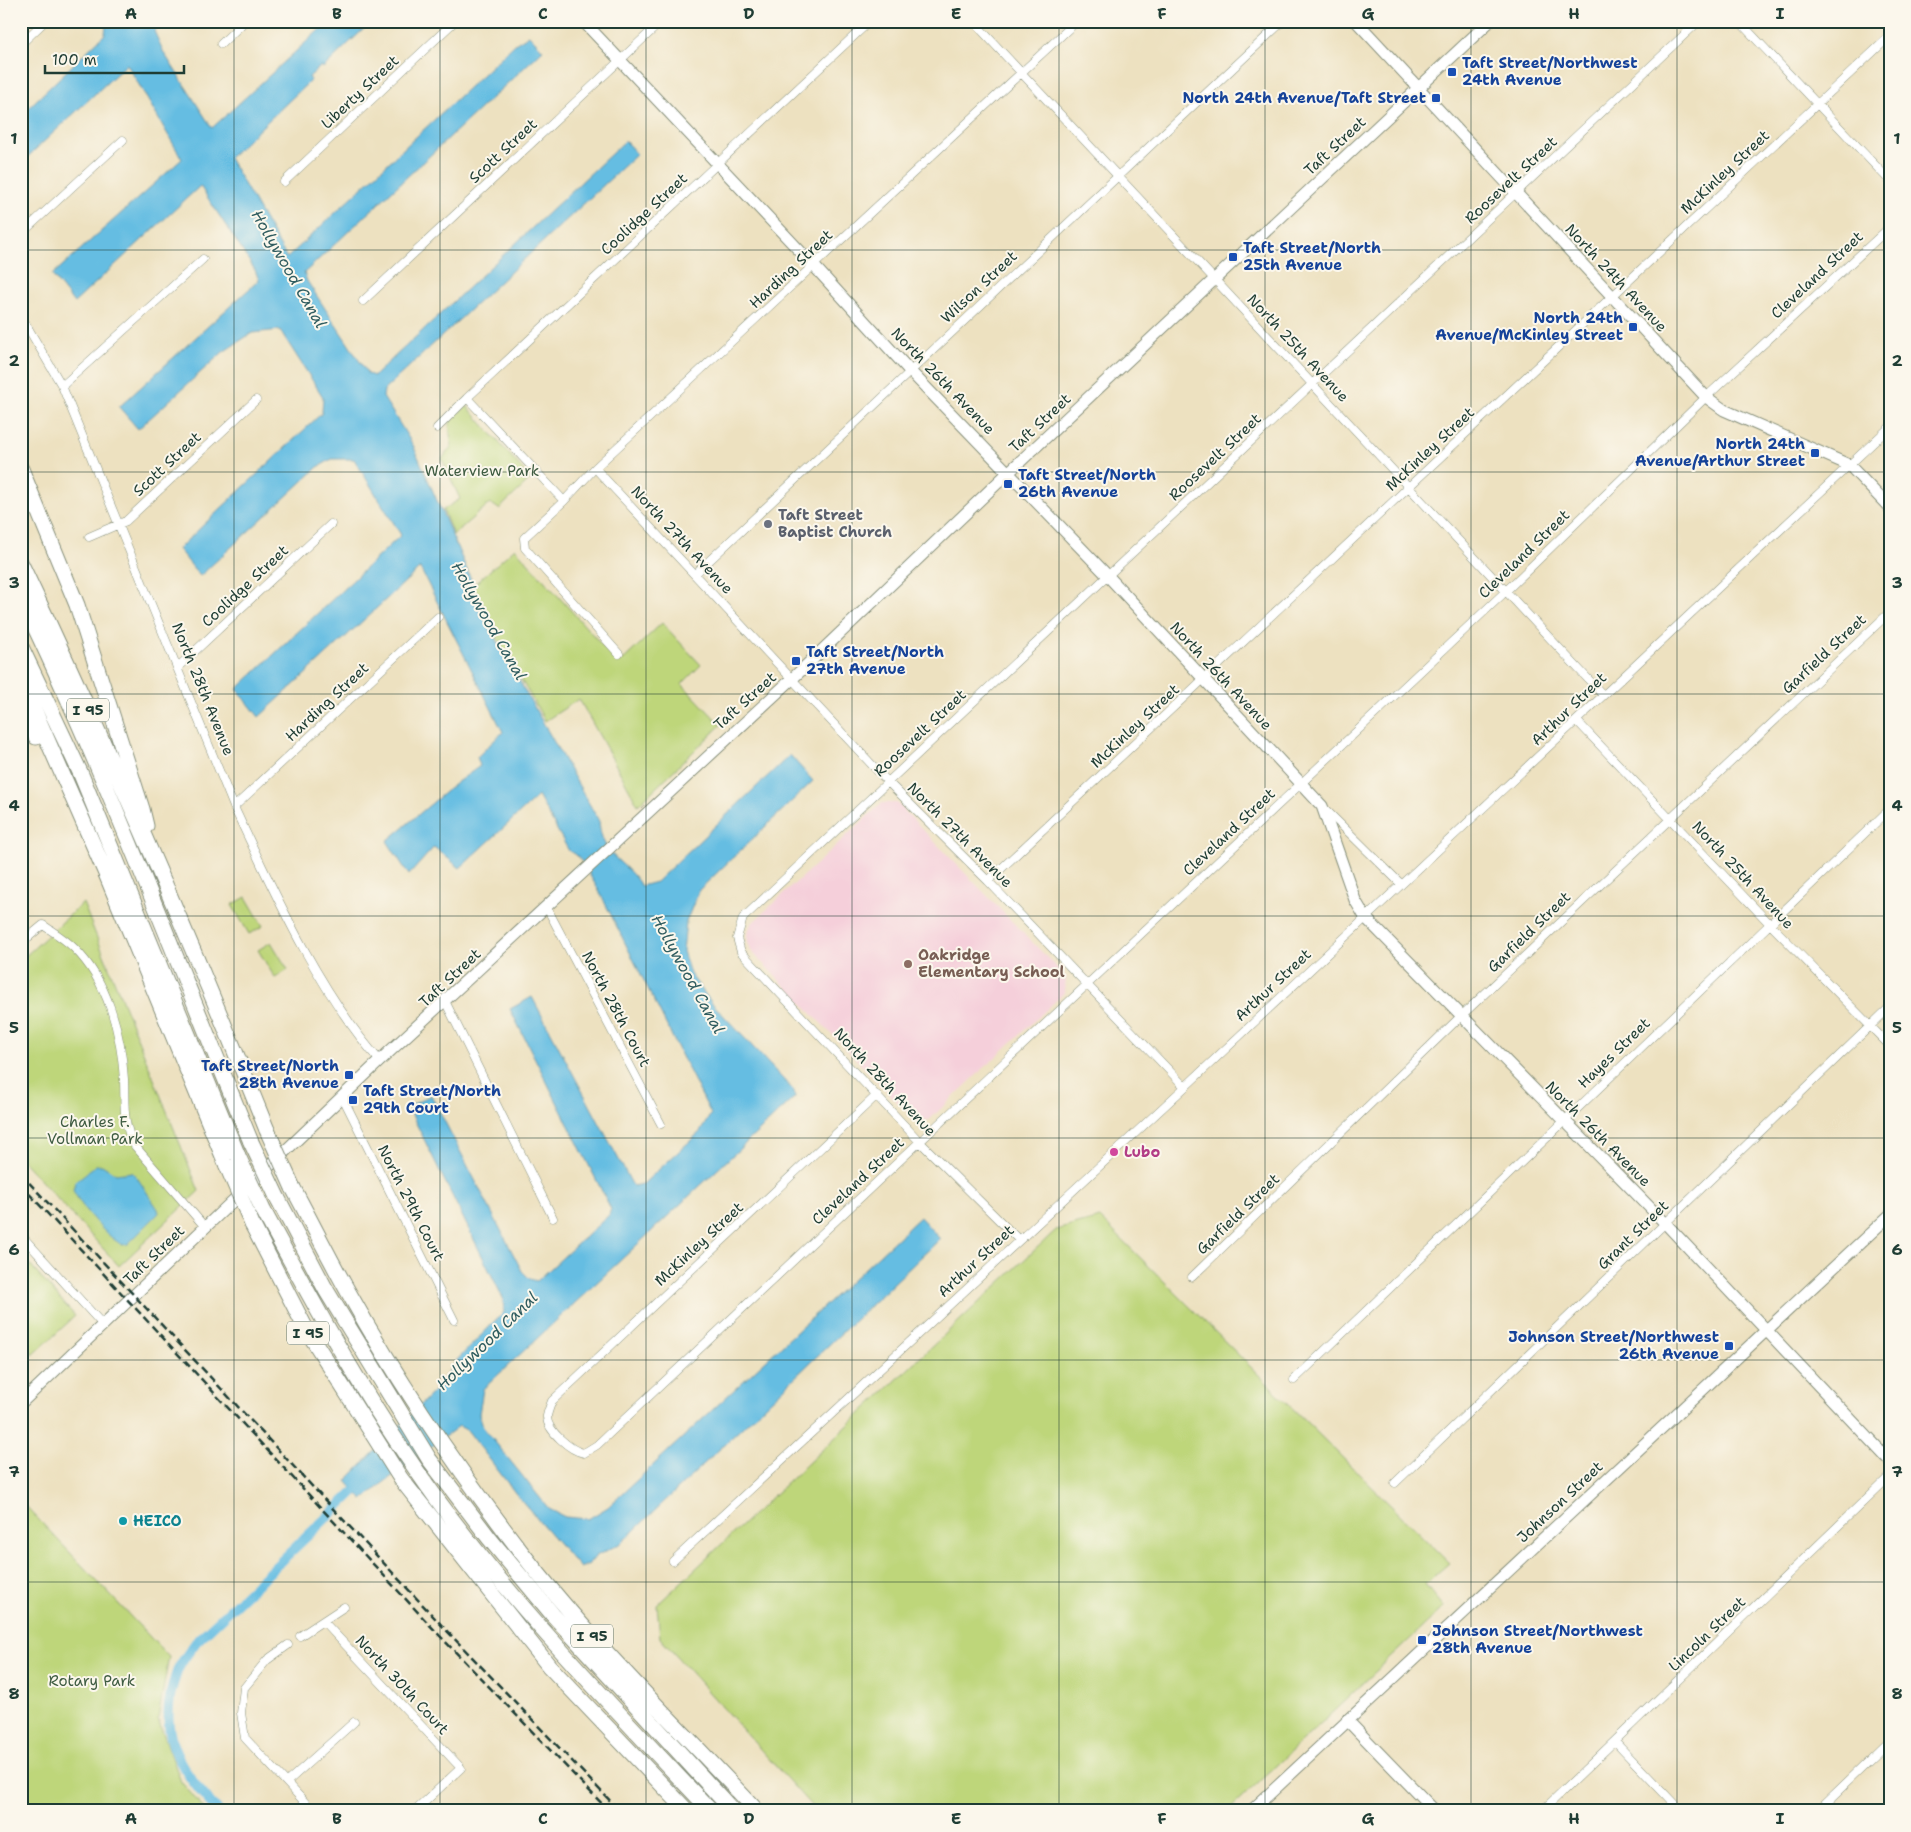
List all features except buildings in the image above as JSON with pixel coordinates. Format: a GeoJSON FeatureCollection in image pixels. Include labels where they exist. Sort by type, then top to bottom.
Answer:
{"type":"FeatureCollection","features":[{"type":"Feature","properties":{"kind":"highway"},"geometry":{"type":"LineString","coordinates":[[21,469],[77,605],[142,810],[152,856]]}},
{"type":"Feature","properties":{"kind":"highway","name":"I 95"},"geometry":{"type":"LineString","coordinates":[[21,564],[67,661],[293,1188],[350,1296],[444,1447],[523,1554],[589,1633],[757,1811]]}},
{"type":"Feature","properties":{"kind":"highway"},"geometry":{"type":"LineString","coordinates":[[21,598],[67,698],[128,842],[251,1142],[277,1197],[326,1290],[398,1412],[429,1459],[489,1538],[553,1615],[733,1811]]}},
{"type":"Feature","properties":{"kind":"highway"},"geometry":{"type":"LineString","coordinates":[[21,647],[80,772],[232,1161],[263,1210],[327,1328],[416,1471],[525,1609],[587,1680],[710,1811]]}},
{"type":"Feature","properties":{"kind":"highway","name":"I 95"},"geometry":{"type":"LineString","coordinates":[[21,680],[232,1161],[252,1224],[305,1327],[401,1479],[549,1666],[687,1811]]}},
{"type":"Feature","properties":{"kind":"highway"},"geometry":{"type":"LineString","coordinates":[[21,708],[107,876]]}},
{"type":"Feature","properties":{"kind":"street"},"geometry":{"type":"LineString","coordinates":[[21,44],[45,21]]}},
{"type":"Feature","properties":{"kind":"street"},"geometry":{"type":"LineString","coordinates":[[221,44],[245,21]]}},
{"type":"Feature","properties":{"kind":"street","name":"Liberty Street"},"geometry":{"type":"LineString","coordinates":[[284,182],[455,21]]}},
{"type":"Feature","properties":{"kind":"street","name":"North 26th Avenue"},"geometry":{"type":"LineString","coordinates":[[583,21],[814,266],[909,370],[1009,472],[1205,679],[1300,784],[1401,884]]}},
{"type":"Feature","properties":{"kind":"street","name":"Scott Street"},"geometry":{"type":"LineString","coordinates":[[363,301],[662,21]]}},
{"type":"Feature","properties":{"kind":"street","name":"Coolidge Street"},"geometry":{"type":"LineString","coordinates":[[437,428],[870,21]]}},
{"type":"Feature","properties":{"kind":"street","name":"North 25th Avenue"},"geometry":{"type":"LineString","coordinates":[[972,21],[1313,383],[1408,488],[1603,695]]}},
{"type":"Feature","properties":{"kind":"street","name":"Harding Street"},"geometry":{"type":"LineString","coordinates":[[619,654],[525,548],[524,538],[564,501],[595,468],[1077,21]]}},
{"type":"Feature","properties":{"kind":"street","name":"Wilson Street"},"geometry":{"type":"LineString","coordinates":[[696,574],[909,370],[1283,21]]}},
{"type":"Feature","properties":{"kind":"street","name":"North 24th Avenue"},"geometry":{"type":"LineString","coordinates":[[1356,21],[1706,397],[1724,410],[1849,465],[1890,508]]}},
{"type":"Feature","properties":{"kind":"street","name":"Taft Street"},"geometry":{"type":"LineString","coordinates":[[21,1403],[380,1061],[446,1002],[584,871],[792,679],[1009,472],[1490,21]]}},
{"type":"Feature","properties":{"kind":"street","name":"Roosevelt Street"},"geometry":{"type":"LineString","coordinates":[[737,938],[744,918],[1699,21]]}},
{"type":"Feature","properties":{"kind":"street"},"geometry":{"type":"LineString","coordinates":[[1739,21],[1890,181]]}},
{"type":"Feature","properties":{"kind":"street","name":"McKinley Street"},"geometry":{"type":"LineString","coordinates":[[988,881],[1890,36]]}},
{"type":"Feature","properties":{"kind":"street"},"geometry":{"type":"LineString","coordinates":[[21,234],[123,140]]}},
{"type":"Feature","properties":{"kind":"street","name":"Cleveland Street"},"geometry":{"type":"LineString","coordinates":[[584,1453],[597,1445],[920,1142],[1506,591],[1706,397],[1890,227]]}},
{"type":"Feature","properties":{"kind":"street"},"geometry":{"type":"LineString","coordinates":[[62,386],[202,259]]}},
{"type":"Feature","properties":{"kind":"street","name":"North 28th Avenue"},"geometry":{"type":"LineString","coordinates":[[21,316],[62,386],[234,807],[281,905],[321,977],[352,1027],[380,1061]]}},
{"type":"Feature","properties":{"kind":"street"},"geometry":{"type":"LineString","coordinates":[[467,398],[564,501]]}},
{"type":"Feature","properties":{"kind":"street","name":"Scott Street"},"geometry":{"type":"LineString","coordinates":[[89,537],[126,521],[256,400]]}},
{"type":"Feature","properties":{"kind":"street","name":"Arthur Street"},"geometry":{"type":"LineString","coordinates":[[673,1561],[1185,1087],[1890,427]]}},
{"type":"Feature","properties":{"kind":"street","name":"North 27th Avenue"},"geometry":{"type":"LineString","coordinates":[[595,468],[696,574],[888,782],[988,881],[1185,1087]]}},
{"type":"Feature","properties":{"kind":"street","name":"Coolidge Street"},"geometry":{"type":"LineString","coordinates":[[178,667],[331,524]]}},
{"type":"Feature","properties":{"kind":"street","name":"Garfield Street"},"geometry":{"type":"LineString","coordinates":[[1192,1277],[1460,1017],[1890,612]]}},
{"type":"Feature","properties":{"kind":"street","name":"Harding Street"},"geometry":{"type":"LineString","coordinates":[[234,807],[438,617]]}},
{"type":"Feature","properties":{"kind":"street","name":"North 25th Avenue"},"geometry":{"type":"LineString","coordinates":[[1577,721],[1769,923],[1890,1046]]}},
{"type":"Feature","properties":{"kind":"street","name":"North 26th Avenue"},"geometry":{"type":"LineString","coordinates":[[1322,806],[1355,900],[1365,917],[1460,1017],[1664,1223],[1765,1332],[1890,1461]]}},
{"type":"Feature","properties":{"kind":"street","name":"Hayes Street"},"geometry":{"type":"LineString","coordinates":[[1294,1380],[1890,808]]}},
{"type":"Feature","properties":{"kind":"street","name":"North 28th Court"},"geometry":{"type":"LineString","coordinates":[[547,908],[661,1124]]}},
{"type":"Feature","properties":{"kind":"street"},"geometry":{"type":"LineString","coordinates":[[23,938],[43,925],[79,954],[91,969],[108,1004],[118,1036],[124,1080],[124,1114],[129,1137],[206,1227]]}},
{"type":"Feature","properties":{"kind":"street","name":"North 28th Avenue"},"geometry":{"type":"LineString","coordinates":[[737,938],[741,952],[920,1142],[1019,1240]]}},
{"type":"Feature","properties":{"kind":"street"},"geometry":{"type":"LineString","coordinates":[[446,1002],[553,1218]]}},
{"type":"Feature","properties":{"kind":"street","name":"Grant Street"},"geometry":{"type":"LineString","coordinates":[[1396,1483],[1890,1007]]}},
{"type":"Feature","properties":{"kind":"street","name":"McKinley Street"},"geometry":{"type":"LineString","coordinates":[[584,1453],[573,1451],[549,1426],[547,1417],[552,1401],[877,1095]]}},
{"type":"Feature","properties":{"kind":"street","name":"North 29th Court"},"geometry":{"type":"LineString","coordinates":[[343,1098],[454,1320]]}},
{"type":"Feature","properties":{"kind":"street","name":"Johnson Street"},"geometry":{"type":"LineString","coordinates":[[1251,1811],[1890,1215]]}},
{"type":"Feature","properties":{"kind":"street"},"geometry":{"type":"LineString","coordinates":[[21,1235],[103,1325]]}},
{"type":"Feature","properties":{"kind":"street","name":"Lincoln Street"},"geometry":{"type":"LineString","coordinates":[[1542,1811],[1890,1476]]}},
{"type":"Feature","properties":{"kind":"street"},"geometry":{"type":"LineString","coordinates":[[300,1636],[344,1607]]}},
{"type":"Feature","properties":{"kind":"street","name":"North 30th Court"},"geometry":{"type":"LineString","coordinates":[[322,1621],[461,1768],[415,1811]]}},
{"type":"Feature","properties":{"kind":"street"},"geometry":{"type":"LineString","coordinates":[[288,1645],[267,1660],[244,1688],[241,1713],[245,1738],[313,1811]]}},
{"type":"Feature","properties":{"kind":"street"},"geometry":{"type":"LineString","coordinates":[[1347,1720],[1435,1811]]}},
{"type":"Feature","properties":{"kind":"street"},"geometry":{"type":"LineString","coordinates":[[287,1782],[354,1722]]}},
{"type":"Feature","properties":{"kind":"street"},"geometry":{"type":"LineString","coordinates":[[1817,1811],[1890,1741]]}},
{"type":"Feature","properties":{"kind":"street"},"geometry":{"type":"LineString","coordinates":[[1615,1742],[1681,1811]]}},
{"type":"Feature","properties":{"kind":"shaded area","name":"Oakridge Elementary School"},"geometry":{"type":"Polygon","coordinates":[[[882,803],[897,803],[1066,977],[1065,992],[929,1120],[914,1119],[751,951],[748,943],[747,934],[751,924],[882,803]]]}},
{"type":"Feature","properties":{"kind":"green space","name":"Waterview Park"},"geometry":{"type":"Polygon","coordinates":[[[467,406],[531,479],[499,509],[490,503],[453,535],[443,510],[460,499],[442,459],[451,447],[450,423],[467,406]]]}},
{"type":"Feature","properties":{"kind":"green space"},"geometry":{"type":"Polygon","coordinates":[[[515,548],[619,664],[662,623],[701,665],[682,684],[721,725],[638,805],[579,699],[545,721],[469,589],[515,548]]]}},
{"type":"Feature","properties":{"kind":"green space"},"geometry":{"type":"Polygon","coordinates":[[[246,897],[263,926],[249,934],[232,905],[246,897]]]}},
{"type":"Feature","properties":{"kind":"green space","name":"Charles F. Vollman Park"},"geometry":{"type":"Polygon","coordinates":[[[83,903],[199,1191],[119,1266],[21,1159],[21,960],[83,903]]]}},
{"type":"Feature","properties":{"kind":"green space"},"geometry":{"type":"Polygon","coordinates":[[[271,942],[288,970],[275,978],[258,950],[271,942]]]}},
{"type":"Feature","properties":{"kind":"green space"},"geometry":{"type":"Polygon","coordinates":[[[1100,1218],[1449,1563],[1425,1584],[1444,1607],[1228,1811],[816,1811],[660,1638],[657,1605],[1056,1230],[1100,1218]]]}},
{"type":"Feature","properties":{"kind":"green space"},"geometry":{"type":"Polygon","coordinates":[[[21,1255],[75,1316],[33,1355],[21,1342],[21,1255]]]}},
{"type":"Feature","properties":{"kind":"green space","name":"Rotary Park"},"geometry":{"type":"Polygon","coordinates":[[[21,1501],[169,1657],[158,1719],[181,1782],[206,1811],[21,1811],[21,1501]]]}},
{"type":"Feature","properties":{"kind":"water"},"geometry":{"type":"Polygon","coordinates":[[[104,21],[165,21],[154,31],[164,53],[212,128],[329,21],[372,21],[323,68],[321,66],[309,77],[311,80],[229,158],[287,258],[515,44],[529,35],[543,50],[304,273],[307,281],[368,374],[374,376],[625,141],[637,154],[384,390],[383,397],[413,445],[473,584],[467,589],[599,821],[604,843],[641,886],[656,882],[790,755],[813,781],[699,890],[686,922],[683,951],[690,974],[711,1002],[794,1091],[795,1097],[483,1389],[479,1414],[483,1427],[549,1509],[565,1517],[588,1519],[608,1507],[920,1217],[940,1239],[621,1543],[596,1556],[589,1564],[580,1568],[516,1494],[468,1431],[459,1426],[363,1500],[346,1481],[437,1388],[457,1360],[504,1312],[503,1298],[408,1107],[431,1095],[522,1271],[530,1279],[537,1281],[609,1215],[611,1209],[510,1009],[532,997],[633,1186],[643,1184],[700,1132],[711,1114],[598,889],[579,857],[569,851],[538,796],[460,868],[434,847],[409,875],[387,841],[456,783],[480,766],[477,757],[503,732],[420,568],[259,717],[237,689],[401,535],[354,459],[332,459],[318,467],[200,576],[178,549],[322,413],[323,397],[280,330],[252,333],[223,352],[138,429],[119,407],[259,280],[255,270],[200,186],[74,303],[52,275],[182,159],[127,64],[21,163],[21,115],[105,34],[106,25],[104,21]]]}},
{"type":"Feature","properties":{"kind":"water"},"geometry":{"type":"Polygon","coordinates":[[[96,1165],[102,1165],[116,1174],[132,1172],[158,1209],[159,1213],[128,1244],[123,1245],[102,1229],[88,1213],[73,1190],[75,1182],[96,1165]]]}},
{"type":"Feature","properties":{"kind":"waterway","name":"Hollywood Canal"},"geometry":{"type":"LineString","coordinates":[[218,1811],[191,1779],[181,1764],[174,1748],[169,1731],[168,1713],[177,1672],[196,1642],[363,1483]]}},
{"type":"Feature","properties":{"kind":"railway"},"geometry":{"type":"LineString","coordinates":[[21,1174],[447,1631],[620,1811]]}},
{"type":"Feature","properties":{"kind":"railway"},"geometry":{"type":"LineString","coordinates":[[21,1185],[440,1636],[609,1811]]}},
{"type":"Feature","properties":{"kind":"place","name":"Taft Street/Northwest 24th Avenue"},"geometry":{"type":"Point","coordinates":[1452,72]}},
{"type":"Feature","properties":{"kind":"place","name":"North 24th Avenue/Taft Street"},"geometry":{"type":"Point","coordinates":[1436,98]}},
{"type":"Feature","properties":{"kind":"place","name":"Taft Street/North 25th Avenue"},"geometry":{"type":"Point","coordinates":[1233,257]}},
{"type":"Feature","properties":{"kind":"place","name":"North 24th Avenue/McKinley Street"},"geometry":{"type":"Point","coordinates":[1633,327]}},
{"type":"Feature","properties":{"kind":"place","name":"North 24th Avenue/Arthur Street"},"geometry":{"type":"Point","coordinates":[1815,453]}},
{"type":"Feature","properties":{"kind":"place","name":"Taft Street/North 26th Avenue"},"geometry":{"type":"Point","coordinates":[1008,484]}},
{"type":"Feature","properties":{"kind":"place","name":"Taft Street Baptist Church"},"geometry":{"type":"Point","coordinates":[768,524]}},
{"type":"Feature","properties":{"kind":"place","name":"Taft Street/North 27th Avenue"},"geometry":{"type":"Point","coordinates":[796,661]}},
{"type":"Feature","properties":{"kind":"place","name":"Oakridge Elementary School"},"geometry":{"type":"Point","coordinates":[908,964]}},
{"type":"Feature","properties":{"kind":"place","name":"Taft Street/North 28th Avenue"},"geometry":{"type":"Point","coordinates":[349,1075]}},
{"type":"Feature","properties":{"kind":"place","name":"Taft Street/North 29th Court"},"geometry":{"type":"Point","coordinates":[353,1100]}},
{"type":"Feature","properties":{"kind":"place","name":"Lubo"},"geometry":{"type":"Point","coordinates":[1114,1152]}},
{"type":"Feature","properties":{"kind":"place","name":"Johnson Street/Northwest 26th Avenue"},"geometry":{"type":"Point","coordinates":[1729,1346]}},
{"type":"Feature","properties":{"kind":"place","name":"HEICO"},"geometry":{"type":"Point","coordinates":[123,1521]}},
{"type":"Feature","properties":{"kind":"place","name":"Johnson Street/Northwest 28th Avenue"},"geometry":{"type":"Point","coordinates":[1422,1640]}}]}
